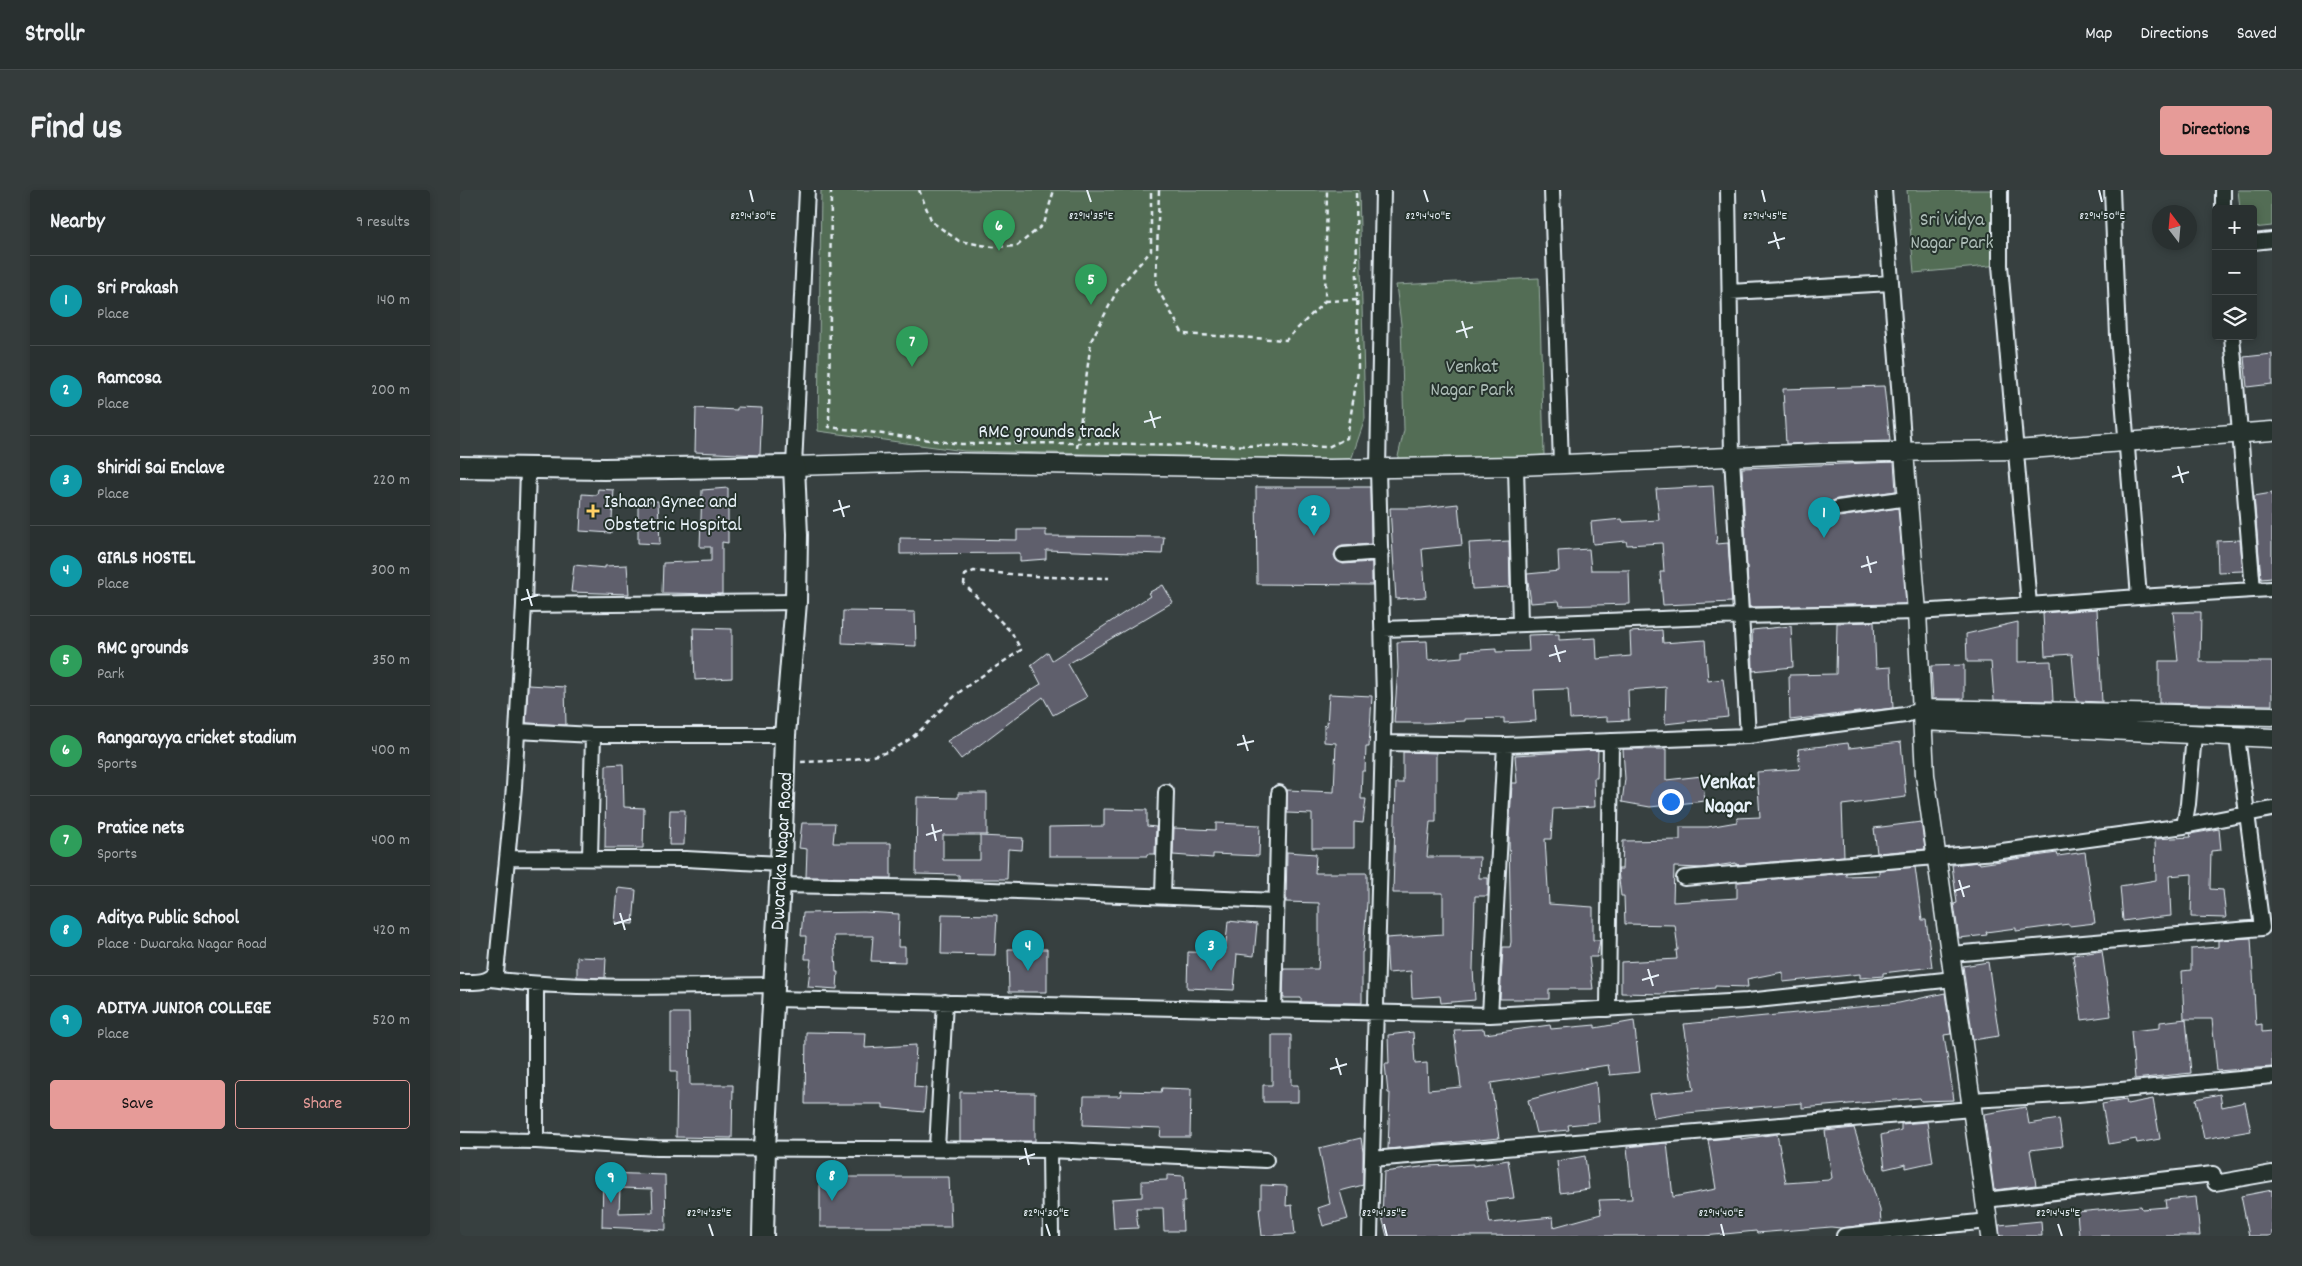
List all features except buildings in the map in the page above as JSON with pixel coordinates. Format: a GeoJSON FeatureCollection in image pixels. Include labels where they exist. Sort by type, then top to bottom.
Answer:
{"type":"FeatureCollection","features":[{"type":"Feature","properties":{"kind":"main road"},"geometry":{"type":"LineString","coordinates":[[460,468],[794,466]]}},
{"type":"Feature","properties":{"kind":"main road","name":"Dwaraka Nagar Road"},"geometry":{"type":"LineString","coordinates":[[763,1236],[765,1148],[780,885],[785,735],[796,602],[797,535],[794,466]]}},
{"type":"Feature","properties":{"kind":"street"},"geometry":{"type":"LineString","coordinates":[[807,190],[794,466],[932,462],[1378,469],[1516,466],[1732,457],[2015,450],[2272,431]]}},
{"type":"Feature","properties":{"kind":"street"},"geometry":{"type":"LineString","coordinates":[[1370,1236],[1383,743],[1384,629],[1378,469],[1383,190]]}},
{"type":"Feature","properties":{"kind":"street"},"geometry":{"type":"LineString","coordinates":[[1552,190],[1561,464]]}},
{"type":"Feature","properties":{"kind":"street"},"geometry":{"type":"LineString","coordinates":[[1728,190],[1732,457],[1748,736]]}},
{"type":"Feature","properties":{"kind":"street"},"geometry":{"type":"LineString","coordinates":[[1844,1236],[1989,1229],[1925,776],[1917,612],[1884,190]]}},
{"type":"Feature","properties":{"kind":"street"},"geometry":{"type":"LineString","coordinates":[[2000,190],[2000,265],[2029,605]]}},
{"type":"Feature","properties":{"kind":"street"},"geometry":{"type":"LineString","coordinates":[[2112,190],[2118,336],[2138,596]]}},
{"type":"Feature","properties":{"kind":"street"},"geometry":{"type":"LineString","coordinates":[[2222,190],[2223,205]]}},
{"type":"Feature","properties":{"kind":"street"},"geometry":{"type":"LineString","coordinates":[[2257,242],[2272,240]]}},
{"type":"Feature","properties":{"kind":"street"},"geometry":{"type":"LineString","coordinates":[[1730,292],[1890,283]]}},
{"type":"Feature","properties":{"kind":"street"},"geometry":{"type":"LineString","coordinates":[[2232,340],[2252,590]]}},
{"type":"Feature","properties":{"kind":"street"},"geometry":{"type":"LineString","coordinates":[[1516,466],[1520,624]]}},
{"type":"Feature","properties":{"kind":"street"},"geometry":{"type":"LineString","coordinates":[[491,979],[496,973],[508,858],[524,605],[528,469]]}},
{"type":"Feature","properties":{"kind":"street"},"geometry":{"type":"LineString","coordinates":[[1838,508],[1908,498]]}},
{"type":"Feature","properties":{"kind":"street"},"geometry":{"type":"LineString","coordinates":[[1343,555],[1381,552]]}},
{"type":"Feature","properties":{"kind":"street"},"geometry":{"type":"LineString","coordinates":[[1384,629],[1742,616],[1917,612],[2138,596],[2272,589]]}},
{"type":"Feature","properties":{"kind":"street"},"geometry":{"type":"LineString","coordinates":[[524,605],[796,602]]}},
{"type":"Feature","properties":{"kind":"street"},"geometry":{"type":"LineString","coordinates":[[1383,743],[1505,745],[1748,736],[1904,715],[2154,714],[2272,716]]}},
{"type":"Feature","properties":{"kind":"street"},"geometry":{"type":"LineString","coordinates":[[2153,733],[2154,714]]}},
{"type":"Feature","properties":{"kind":"street"},"geometry":{"type":"LineString","coordinates":[[1923,715],[2153,733],[2272,738]]}},
{"type":"Feature","properties":{"kind":"street"},"geometry":{"type":"LineString","coordinates":[[517,732],[593,735],[785,735]]}},
{"type":"Feature","properties":{"kind":"street"},"geometry":{"type":"LineString","coordinates":[[590,858],[593,735]]}},
{"type":"Feature","properties":{"kind":"street"},"geometry":{"type":"LineString","coordinates":[[2184,826],[2188,804],[2194,735]]}},
{"type":"Feature","properties":{"kind":"street"},"geometry":{"type":"LineString","coordinates":[[1951,954],[2267,927],[2247,813],[2237,737]]}},
{"type":"Feature","properties":{"kind":"street"},"geometry":{"type":"LineString","coordinates":[[1608,1008],[1611,741]]}},
{"type":"Feature","properties":{"kind":"street"},"geometry":{"type":"LineString","coordinates":[[1490,1015],[1505,745]]}},
{"type":"Feature","properties":{"kind":"street"},"geometry":{"type":"LineString","coordinates":[[1163,896],[1166,792]]}},
{"type":"Feature","properties":{"kind":"street"},"geometry":{"type":"LineString","coordinates":[[1274,1010],[1279,793]]}},
{"type":"Feature","properties":{"kind":"street"},"geometry":{"type":"LineString","coordinates":[[1684,878],[1995,852],[2184,826],[2272,809]]}},
{"type":"Feature","properties":{"kind":"street"},"geometry":{"type":"LineString","coordinates":[[508,858],[686,860],[781,864]]}},
{"type":"Feature","properties":{"kind":"street"},"geometry":{"type":"LineString","coordinates":[[780,885],[937,888],[1277,901]]}},
{"type":"Feature","properties":{"kind":"street"},"geometry":{"type":"LineString","coordinates":[[460,982],[481,982],[491,979],[536,985],[624,986],[774,992],[945,1002],[1490,1015],[1747,1001],[1954,979]]}},
{"type":"Feature","properties":{"kind":"street"},"geometry":{"type":"LineString","coordinates":[[536,985],[536,1141]]}},
{"type":"Feature","properties":{"kind":"street"},"geometry":{"type":"LineString","coordinates":[[937,1148],[945,1002]]}},
{"type":"Feature","properties":{"kind":"street"},"geometry":{"type":"LineString","coordinates":[[1372,1159],[2272,1076]]}},
{"type":"Feature","properties":{"kind":"street"},"geometry":{"type":"LineString","coordinates":[[460,1140],[536,1141],[657,1148],[1050,1150],[1266,1160]]}},
{"type":"Feature","properties":{"kind":"street"},"geometry":{"type":"LineString","coordinates":[[1050,1150],[1051,1236]]}},
{"type":"Feature","properties":{"kind":"street"},"geometry":{"type":"LineString","coordinates":[[1985,1200],[2213,1174],[2215,1184],[2272,1173]]}},
{"type":"Feature","properties":{"kind":"path","name":"RMC grounds track"},"geometry":{"type":"LineString","coordinates":[[831,190],[829,427],[961,444],[1077,443],[1328,447],[1347,438],[1358,371],[1356,190]]}},
{"type":"Feature","properties":{"kind":"path"},"geometry":{"type":"LineString","coordinates":[[920,190],[932,222],[958,241],[993,247],[1017,246],[1044,224],[1054,190]]}},
{"type":"Feature","properties":{"kind":"path"},"geometry":{"type":"LineString","coordinates":[[1077,443],[1091,341],[1119,287],[1151,251],[1151,190]]}},
{"type":"Feature","properties":{"kind":"path"},"geometry":{"type":"LineString","coordinates":[[1158,190],[1156,286],[1183,334],[1286,340],[1325,301],[1358,300]]}},
{"type":"Feature","properties":{"kind":"path"},"geometry":{"type":"LineString","coordinates":[[1325,301],[1327,190]]}},
{"type":"Feature","properties":{"kind":"path"},"geometry":{"type":"LineString","coordinates":[[784,763],[837,760],[884,752],[919,734],[957,694],[1021,650],[1012,633],[964,584],[965,575],[974,571],[1047,577],[1109,578]]}},
{"type":"Feature","properties":{"kind":"green space"},"geometry":{"type":"Polygon","coordinates":[[[821,190],[1359,190],[1365,419],[1351,460],[964,451],[818,431],[821,190]]]}},
{"type":"Feature","properties":{"kind":"green space","name":"Sri Vidya Nagar Park"},"geometry":{"type":"Polygon","coordinates":[[[1907,190],[1994,190],[2000,265],[1914,273],[1907,190]]]}},
{"type":"Feature","properties":{"kind":"green space"},"geometry":{"type":"Polygon","coordinates":[[[2238,190],[2272,190],[2272,226],[2257,228],[2257,205],[2240,205],[2238,190]]]}},
{"type":"Feature","properties":{"kind":"green space","name":"Venkat Nagar Park"},"geometry":{"type":"Polygon","coordinates":[[[1539,278],[1544,455],[1486,460],[1397,461],[1404,430],[1401,324],[1396,285],[1539,278]]]}},
{"type":"Feature","properties":{"kind":"place","name":"Rangarayya cricket stadium"},"geometry":{"type":"Point","coordinates":[999,251]}},
{"type":"Feature","properties":{"kind":"place","name":"RMC grounds"},"geometry":{"type":"Point","coordinates":[1091,305]}},
{"type":"Feature","properties":{"kind":"place","name":"Pratice nets"},"geometry":{"type":"Point","coordinates":[912,367]}},
{"type":"Feature","properties":{"kind":"place","name":"Ishaan Gynec and Obstetric Hospital"},"geometry":{"type":"Point","coordinates":[593,511]}},
{"type":"Feature","properties":{"kind":"place","name":"Ramcosa"},"geometry":{"type":"Point","coordinates":[1314,536]}},
{"type":"Feature","properties":{"kind":"place","name":"Sri Prakash"},"geometry":{"type":"Point","coordinates":[1824,538]}},
{"type":"Feature","properties":{"kind":"place","name":"GIRLS HOSTEL"},"geometry":{"type":"Point","coordinates":[1028,971]}},
{"type":"Feature","properties":{"kind":"place","name":"Shiridi Sai Enclave"},"geometry":{"type":"Point","coordinates":[1211,971]}},
{"type":"Feature","properties":{"kind":"place","name":"Aditya Public School"},"geometry":{"type":"Point","coordinates":[832,1201]}},
{"type":"Feature","properties":{"kind":"place","name":"ADITYA JUNIOR COLLEGE"},"geometry":{"type":"Point","coordinates":[611,1203]}},
{"type":"Feature","properties":{"kind":"district","name":"Venkat Nagar"},"geometry":{"type":"Point","coordinates":[1728,793]}}]}
